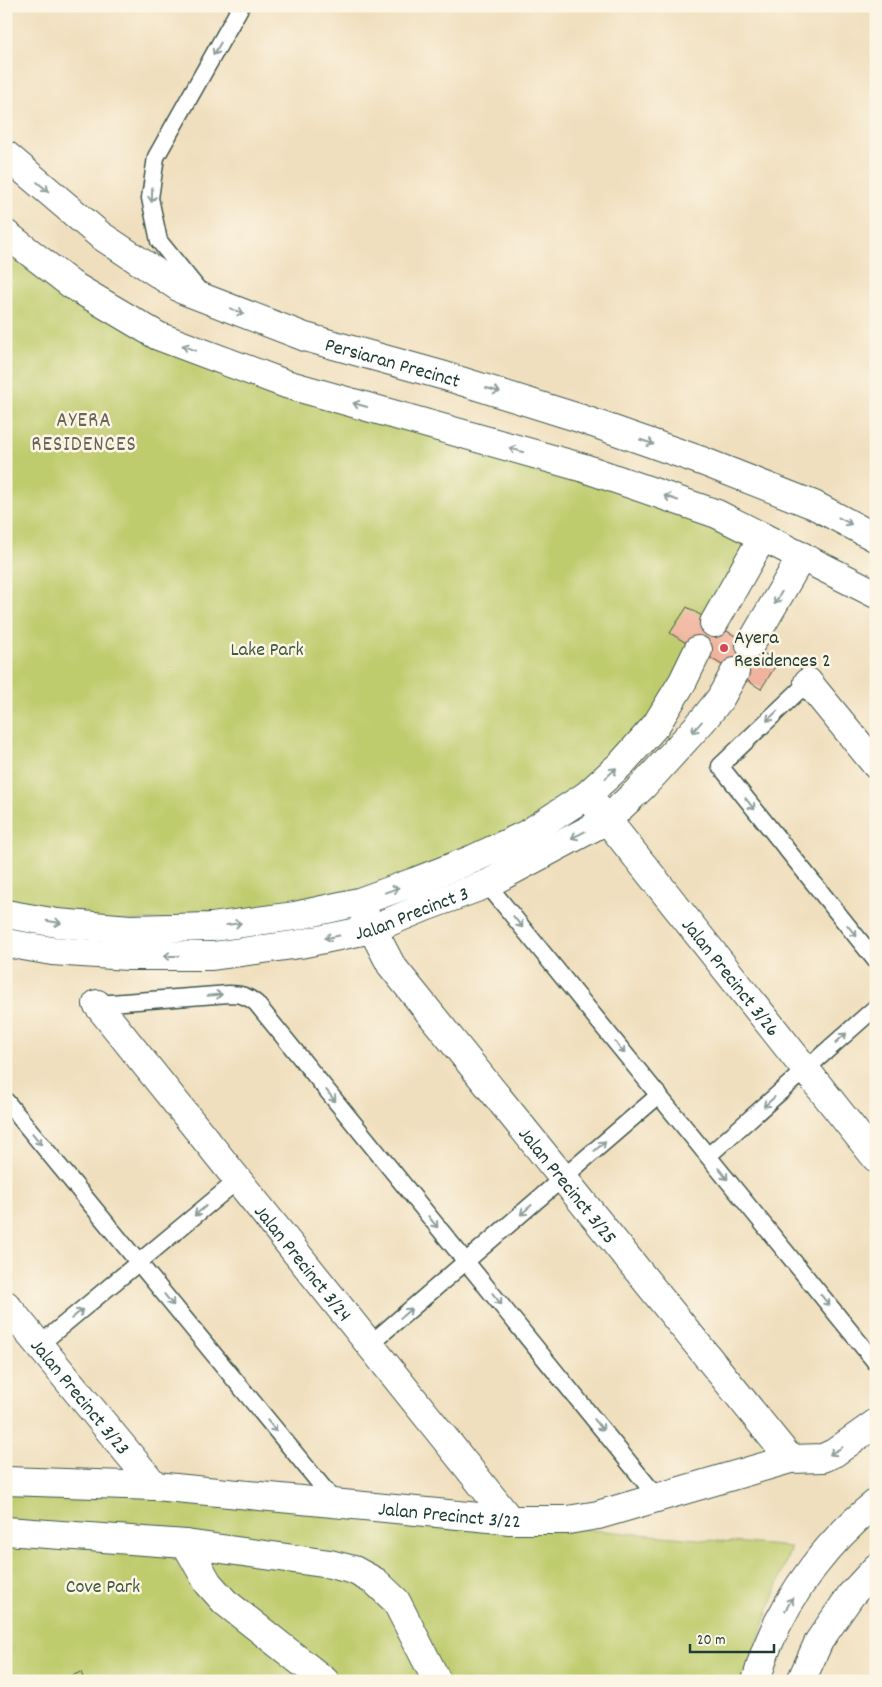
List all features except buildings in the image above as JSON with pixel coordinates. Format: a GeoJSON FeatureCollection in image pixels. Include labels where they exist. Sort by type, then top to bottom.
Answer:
{"type":"FeatureCollection","features":[{"type":"Feature","properties":{"kind":"street","name":"Persiaran Precinct"},"geometry":{"type":"LineString","coordinates":[[6,155],[100,234],[183,290],[305,337],[446,376],[579,418],[702,461],[814,505],[876,538]]}},
{"type":"Feature","properties":{"kind":"street"},"geometry":{"type":"LineString","coordinates":[[6,234],[72,285],[158,336],[286,384],[584,468],[717,514],[866,589]]}},
{"type":"Feature","properties":{"kind":"street"},"geometry":{"type":"LineString","coordinates":[[762,538],[717,618],[754,639],[802,556]]}},
{"type":"Feature","properties":{"kind":"street","name":"Jalan Precinct 3"},"geometry":{"type":"LineString","coordinates":[[6,914],[57,923],[130,929],[212,927],[295,916],[359,902],[473,859],[527,834],[587,795],[622,763],[656,726],[683,681],[698,650]]}},
{"type":"Feature","properties":{"kind":"street","name":"Jalan Precinct 3"},"geometry":{"type":"LineString","coordinates":[[6,943],[52,951],[118,955],[212,956],[300,944],[372,929],[487,884],[607,820],[644,785],[680,746],[720,699],[735,672]]}},
{"type":"Feature","properties":{"kind":"street"},"geometry":{"type":"LineString","coordinates":[[683,681],[720,699]]}},
{"type":"Feature","properties":{"kind":"street"},"geometry":{"type":"LineString","coordinates":[[808,682],[876,765]]}},
{"type":"Feature","properties":{"kind":"street","name":"Jalan Precinct 3/26"},"geometry":{"type":"LineString","coordinates":[[587,795],[876,1158]]}},
{"type":"Feature","properties":{"kind":"street","name":"Jalan Precinct 3/25"},"geometry":{"type":"LineString","coordinates":[[359,902],[391,965],[790,1459]]}},
{"type":"Feature","properties":{"kind":"street","name":"Jalan Precinct 3/24"},"geometry":{"type":"LineString","coordinates":[[97,1004],[510,1520]]}},
{"type":"Feature","properties":{"kind":"street","name":"Jalan Precinct 3/23"},"geometry":{"type":"LineString","coordinates":[[6,1305],[154,1486]]}},
{"type":"Feature","properties":{"kind":"street","name":"Jalan Precinct 3/22"},"geometry":{"type":"LineString","coordinates":[[6,1481],[154,1486],[510,1520],[536,1521],[583,1518],[790,1459],[823,1458],[834,1453],[876,1424]]}},
{"type":"Feature","properties":{"kind":"street"},"geometry":{"type":"LineString","coordinates":[[756,1681],[768,1644],[789,1603],[826,1551],[859,1516],[876,1503]]}},
{"type":"Feature","properties":{"kind":"street"},"geometry":{"type":"LineString","coordinates":[[6,1530],[186,1544],[330,1564],[354,1570],[376,1582],[396,1601],[436,1681]]}},
{"type":"Feature","properties":{"kind":"street"},"geometry":{"type":"LineString","coordinates":[[186,1544],[208,1583],[225,1602],[325,1681]]}},
{"type":"Feature","properties":{"kind":"street"},"geometry":{"type":"LineString","coordinates":[[801,1681],[819,1642],[851,1595],[876,1568]]}},
{"type":"Feature","properties":{"kind":"lane"},"geometry":{"type":"LineString","coordinates":[[206,299],[159,242],[150,198],[156,157],[241,6]]}},
{"type":"Feature","properties":{"kind":"lane"},"geometry":{"type":"LineString","coordinates":[[808,682],[720,766],[876,961]]}},
{"type":"Feature","properties":{"kind":"lane"},"geometry":{"type":"LineString","coordinates":[[487,884],[876,1363]]}},
{"type":"Feature","properties":{"kind":"lane"},"geometry":{"type":"LineString","coordinates":[[97,1004],[229,994],[248,996],[658,1497]]}},
{"type":"Feature","properties":{"kind":"lane"},"geometry":{"type":"LineString","coordinates":[[708,1156],[876,1007]]}},
{"type":"Feature","properties":{"kind":"lane"},"geometry":{"type":"LineString","coordinates":[[369,1345],[659,1095]]}},
{"type":"Feature","properties":{"kind":"lane"},"geometry":{"type":"LineString","coordinates":[[6,1101],[335,1502]]}},
{"type":"Feature","properties":{"kind":"lane"},"geometry":{"type":"LineString","coordinates":[[39,1345],[238,1180]]}},
{"type":"Feature","properties":{"kind":"green space","name":"Lake Park"},"geometry":{"type":"Polygon","coordinates":[[[6,233],[173,341],[762,538],[672,698],[527,834],[295,916],[57,923],[6,909],[6,233]]]}},
{"type":"Feature","properties":{"kind":"green space","name":"Cove Park"},"geometry":{"type":"Polygon","coordinates":[[[6,1480],[791,1547],[744,1681],[6,1681],[6,1480]]]}},
{"type":"Feature","properties":{"kind":"place","name":"Ayera Residences 2"},"geometry":{"type":"Point","coordinates":[724,648]}},
{"type":"Feature","properties":{"kind":"district","name":"AYERA RESIDENCES"},"geometry":{"type":"Point","coordinates":[84,431]}}]}
